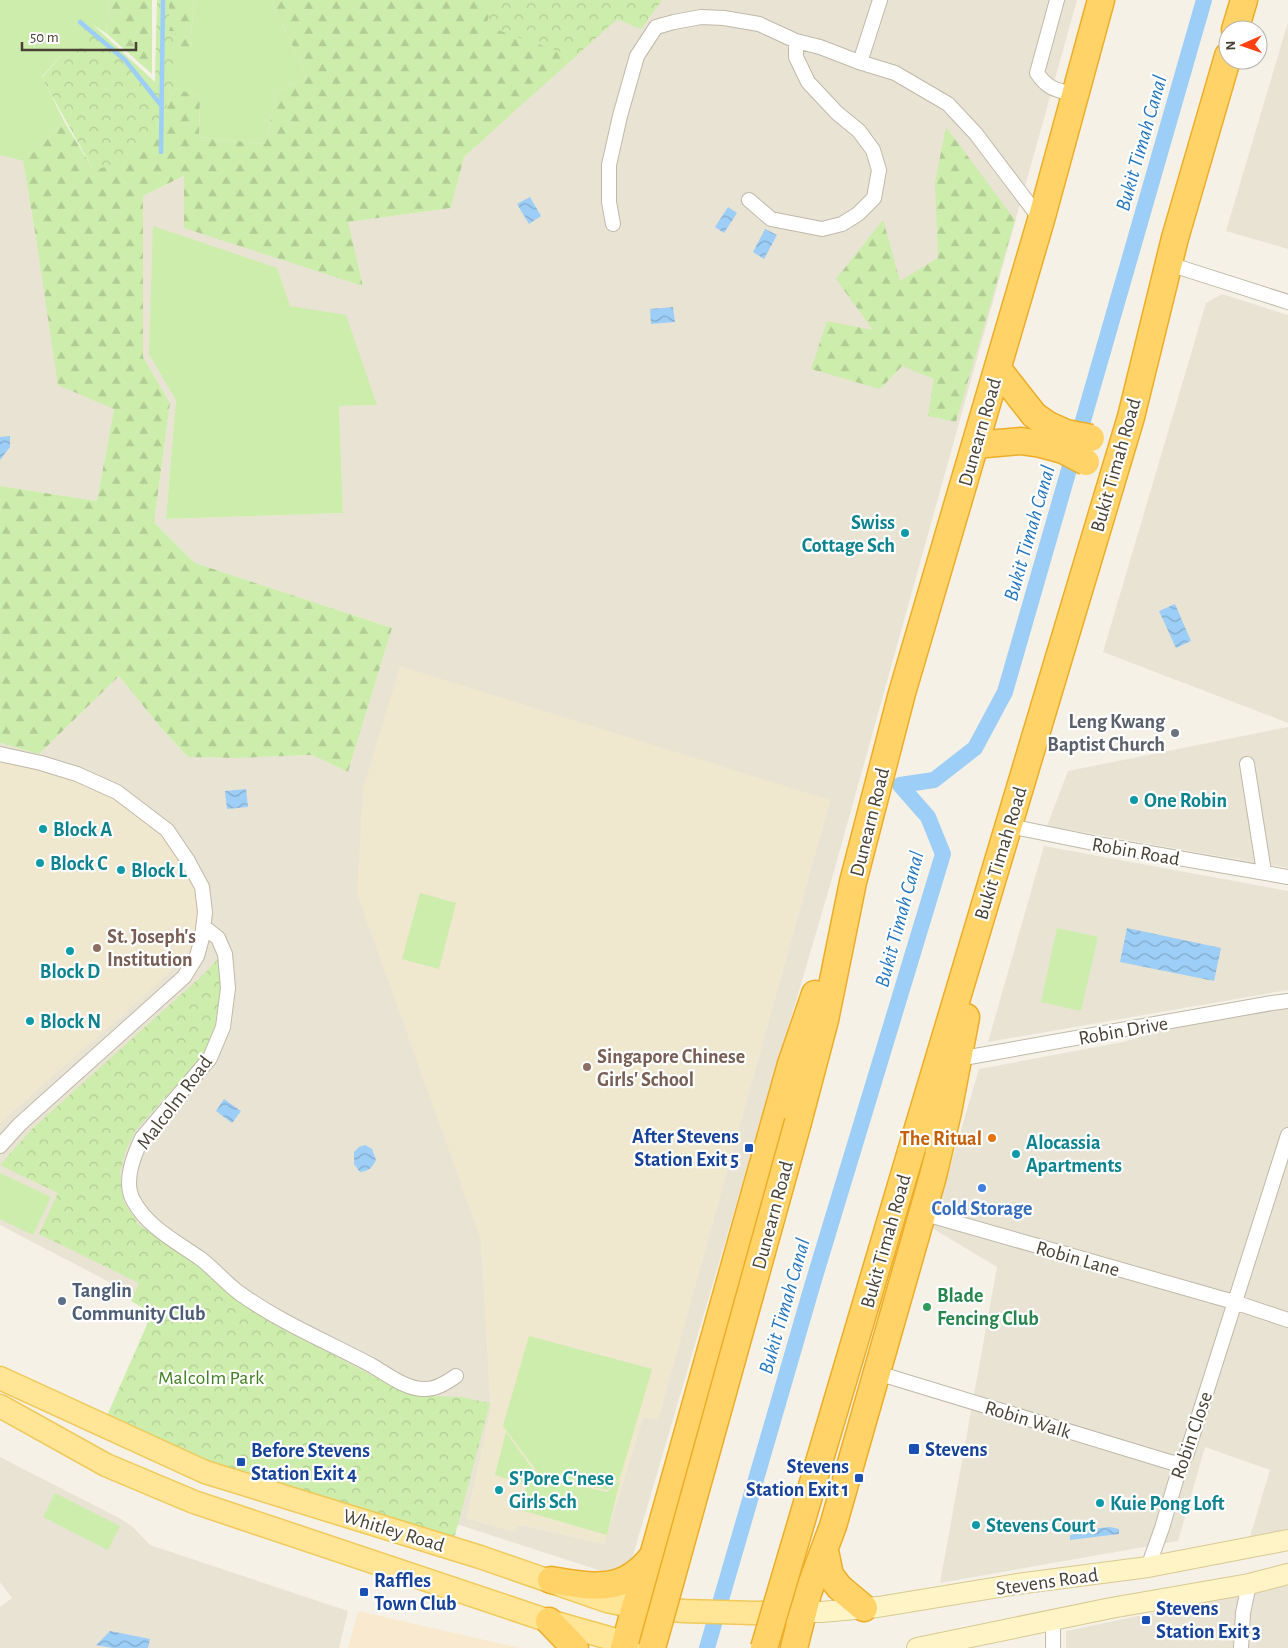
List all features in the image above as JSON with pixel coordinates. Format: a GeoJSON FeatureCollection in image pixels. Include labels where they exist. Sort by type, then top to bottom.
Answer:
{"type":"FeatureCollection","features":[{"type":"Feature","properties":{"kind":"highway","name":"Dunearn Road"},"geometry":{"type":"LineString","coordinates":[[652,1648],[825,1020],[853,882],[902,693],[1042,220],[1101,0]]}},
{"type":"Feature","properties":{"kind":"highway"},"geometry":{"type":"LineString","coordinates":[[1239,20],[1244,0]]}},
{"type":"Feature","properties":{"kind":"highway","name":"Bukit Timah Road"},"geometry":{"type":"LineString","coordinates":[[764,1648],[1131,416],[1169,264],[1224,70]]}},
{"type":"Feature","properties":{"kind":"highway"},"geometry":{"type":"LineString","coordinates":[[998,369],[1034,415],[1044,435],[1063,450],[1088,450],[1101,436],[1115,430],[1131,416]]}},
{"type":"Feature","properties":{"kind":"highway"},"geometry":{"type":"LineString","coordinates":[[975,445],[1020,441],[1044,435]]}},
{"type":"Feature","properties":{"kind":"highway"},"geometry":{"type":"LineString","coordinates":[[1088,450],[1098,486],[1101,512]]}},
{"type":"Feature","properties":{"kind":"highway"},"geometry":{"type":"LineString","coordinates":[[631,1646],[635,1606],[653,1556],[792,1064],[853,882]]}},
{"type":"Feature","properties":{"kind":"highway"},"geometry":{"type":"LineString","coordinates":[[794,1648],[805,1612],[808,1593],[825,1551],[922,1213],[947,1118],[970,990],[967,962]]}},
{"type":"Feature","properties":{"kind":"highway"},"geometry":{"type":"LineString","coordinates":[[825,1551],[830,1575],[839,1587],[864,1608]]}},
{"type":"Feature","properties":{"kind":"highway"},"geometry":{"type":"LineString","coordinates":[[551,1580],[583,1585],[607,1585],[627,1580],[642,1570],[653,1556]]}},
{"type":"Feature","properties":{"kind":"highway"},"geometry":{"type":"LineString","coordinates":[[549,1621],[575,1648]]}},
{"type":"Feature","properties":{"kind":"main road","name":"Whitley Road"},"geometry":{"type":"LineString","coordinates":[[0,1378],[204,1472],[551,1580],[607,1601],[684,1611],[805,1612]]}},
{"type":"Feature","properties":{"kind":"main road","name":"Whitley Road"},"geometry":{"type":"LineString","coordinates":[[0,1406],[106,1465],[194,1502],[549,1621],[631,1646]]}},
{"type":"Feature","properties":{"kind":"main road","name":"Stevens Road"},"geometry":{"type":"LineString","coordinates":[[805,1612],[864,1608],[1148,1567],[1288,1540]]}},
{"type":"Feature","properties":{"kind":"main road","name":"Stevens Road"},"geometry":{"type":"LineString","coordinates":[[917,1648],[1111,1608],[1249,1584],[1288,1574]]}},
{"type":"Feature","properties":{"kind":"street"},"geometry":{"type":"LineString","coordinates":[[862,56],[880,0]]}},
{"type":"Feature","properties":{"kind":"street"},"geometry":{"type":"LineString","coordinates":[[1057,0],[1037,73],[1044,83],[1051,88],[1076,95]]}},
{"type":"Feature","properties":{"kind":"street"},"geometry":{"type":"LineString","coordinates":[[614,224],[609,202],[609,165],[615,134],[637,56],[656,28],[674,22],[701,17],[724,18],[759,24],[796,41],[820,47],[895,73],[948,104],[976,134],[1042,220]]}},
{"type":"Feature","properties":{"kind":"street"},"geometry":{"type":"LineString","coordinates":[[749,200],[771,219],[822,228],[842,224],[858,214],[874,198],[880,170],[873,150],[859,130],[808,82],[796,57],[796,41]]}},
{"type":"Feature","properties":{"kind":"street"},"geometry":{"type":"LineString","coordinates":[[1169,264],[1288,302]]}},
{"type":"Feature","properties":{"kind":"street"},"geometry":{"type":"LineString","coordinates":[[0,754],[41,763],[77,774],[117,792],[167,830],[188,861],[202,887],[205,912],[204,927],[197,956],[184,978],[20,1124],[0,1146]]}},
{"type":"Feature","properties":{"kind":"street"},"geometry":{"type":"LineString","coordinates":[[1247,764],[1264,872]]}},
{"type":"Feature","properties":{"kind":"street","name":"Robin Road"},"geometry":{"type":"LineString","coordinates":[[1008,826],[1103,845],[1288,877]]}},
{"type":"Feature","properties":{"kind":"street","name":"Malcolm Road"},"geometry":{"type":"LineString","coordinates":[[204,927],[218,938],[225,954],[228,988],[223,1027],[210,1058],[142,1138],[134,1154],[130,1172],[132,1199],[148,1222],[204,1262],[238,1291],[285,1322],[404,1384],[425,1389],[444,1384],[456,1376]]}},
{"type":"Feature","properties":{"kind":"street","name":"Robin Drive"},"geometry":{"type":"LineString","coordinates":[[958,1059],[1272,1002],[1288,1002]]}},
{"type":"Feature","properties":{"kind":"street","name":"Robin Close"},"geometry":{"type":"LineString","coordinates":[[1148,1567],[1162,1528],[1179,1470],[1179,1462],[1186,1456],[1234,1302],[1284,1157],[1288,1135]]}},
{"type":"Feature","properties":{"kind":"street","name":"Robin Lane"},"geometry":{"type":"LineString","coordinates":[[922,1213],[1234,1302]]}},
{"type":"Feature","properties":{"kind":"street"},"geometry":{"type":"LineString","coordinates":[[1234,1302],[1288,1320]]}},
{"type":"Feature","properties":{"kind":"street","name":"Robin Walk"},"geometry":{"type":"LineString","coordinates":[[877,1370],[884,1375],[1154,1458],[1173,1463],[1179,1462]]}},
{"type":"Feature","properties":{"kind":"street"},"geometry":{"type":"LineString","coordinates":[[1241,1648],[1243,1613],[1249,1584]]}},
{"type":"Feature","properties":{"kind":"street","name":"Stevens Road"},"geometry":{"type":"LineString","coordinates":[[1053,1620],[1053,1648]]}},
{"type":"Feature","properties":{"kind":"shaded area"},"geometry":{"type":"Polygon","coordinates":[[[552,0],[1077,0],[831,882],[626,1579],[117,1414],[161,1309],[0,1225],[0,1123],[124,1014],[0,755],[0,743],[39,754],[119,676],[162,729],[188,757],[238,758],[312,755],[348,772],[392,628],[195,563],[154,522],[170,403],[143,357],[143,196],[185,176],[363,285],[347,222],[451,208],[464,157],[616,19],[552,0]],[[176,400],[166,519],[343,513],[339,406],[376,405],[176,400]],[[830,800],[481,1239],[491,1410],[467,1518],[515,1532],[517,1524],[604,1544],[643,1417],[658,1419],[830,800]]]}},
{"type":"Feature","properties":{"kind":"shaded area"},"geometry":{"type":"Polygon","coordinates":[[[1288,22],[1288,249],[1226,231],[1288,22]]]}},
{"type":"Feature","properties":{"kind":"shaded area"},"geometry":{"type":"Polygon","coordinates":[[[0,155],[23,161],[37,244],[114,409],[97,501],[0,486],[0,155]]]}},
{"type":"Feature","properties":{"kind":"shaded area"},"geometry":{"type":"Polygon","coordinates":[[[1222,294],[1288,315],[1288,723],[1103,652],[1206,303],[1222,294]]]}},
{"type":"Feature","properties":{"kind":"shaded area","name":"Singapore Chinese Girls' School"},"geometry":{"type":"Polygon","coordinates":[[[400,666],[830,800],[658,1420],[643,1417],[604,1544],[518,1524],[515,1532],[467,1518],[491,1410],[481,1240],[357,894],[363,789],[400,666]]]}},
{"type":"Feature","properties":{"kind":"shaded area"},"geometry":{"type":"Polygon","coordinates":[[[1288,727],[1288,868],[1047,826],[1068,771],[1288,727]]]}},
{"type":"Feature","properties":{"kind":"shaded area","name":"St. Joseph's Institution"},"geometry":{"type":"Polygon","coordinates":[[[0,755],[77,774],[167,830],[202,887],[202,938],[166,976],[0,1123],[0,755]]]}},
{"type":"Feature","properties":{"kind":"shaded area"},"geometry":{"type":"Polygon","coordinates":[[[1044,846],[1288,891],[1288,990],[988,1042],[1044,846]]]}},
{"type":"Feature","properties":{"kind":"shaded area"},"geometry":{"type":"Polygon","coordinates":[[[1288,994],[1288,1532],[1249,1540],[1270,1470],[1205,1447],[1178,1541],[940,1583],[997,1267],[932,1228],[979,1069],[1123,1042],[1288,994]]]}},
{"type":"Feature","properties":{"kind":"shaded area"},"geometry":{"type":"Polygon","coordinates":[[[0,1457],[121,1519],[133,1527],[150,1545],[348,1611],[339,1648],[0,1648],[0,1607],[12,1598],[0,1582],[0,1457]]]}},
{"type":"Feature","properties":{"kind":"shaded area"},"geometry":{"type":"Polygon","coordinates":[[[1288,1585],[1288,1648],[1066,1648],[1066,1631],[1288,1585]]]}},
{"type":"Feature","properties":{"kind":"shaded area","name":"Raffles Town Club"},"geometry":{"type":"Polygon","coordinates":[[[358,1611],[520,1648],[348,1648],[358,1611]]]}},
{"type":"Feature","properties":{"kind":"green space"},"geometry":{"type":"Polygon","coordinates":[[[0,0],[108,0],[106,33],[90,23],[42,77],[65,123],[23,161],[0,155],[0,0]]]}},
{"type":"Feature","properties":{"kind":"green space"},"geometry":{"type":"Polygon","coordinates":[[[108,0],[152,0],[152,74],[106,33],[108,0]]]}},
{"type":"Feature","properties":{"kind":"green space"},"geometry":{"type":"Polygon","coordinates":[[[157,0],[169,0],[169,31],[175,31],[175,88],[157,127],[127,158],[94,171],[42,78],[90,22],[155,82],[157,0]]]}},
{"type":"Feature","properties":{"kind":"green space"},"geometry":{"type":"Polygon","coordinates":[[[169,0],[194,0],[190,48],[175,48],[175,32],[169,32],[169,0]]]}},
{"type":"Feature","properties":{"kind":"green space"},"geometry":{"type":"Polygon","coordinates":[[[194,0],[271,0],[307,77],[277,92],[265,144],[199,137],[200,97],[175,88],[175,48],[190,48],[194,0]]]}},
{"type":"Feature","properties":{"kind":"green space"},"geometry":{"type":"Polygon","coordinates":[[[271,0],[552,0],[617,19],[464,157],[451,208],[348,222],[363,286],[184,228],[184,176],[143,196],[143,357],[170,403],[154,522],[195,563],[392,628],[348,772],[312,755],[238,758],[188,757],[162,729],[119,676],[39,754],[0,743],[0,486],[97,501],[114,409],[58,385],[23,161],[65,123],[94,171],[157,127],[175,88],[200,97],[199,137],[265,144],[277,92],[307,77],[271,0]]]}},
{"type":"Feature","properties":{"kind":"green space"},"geometry":{"type":"Polygon","coordinates":[[[493,0],[662,0],[641,29],[617,19],[575,57],[486,26],[493,0]]]}},
{"type":"Feature","properties":{"kind":"green space"},"geometry":{"type":"Polygon","coordinates":[[[946,127],[1015,220],[956,422],[928,416],[934,379],[902,366],[880,389],[811,369],[827,321],[873,330],[836,279],[883,220],[900,281],[938,258],[935,182],[946,127]]]}},
{"type":"Feature","properties":{"kind":"green space"},"geometry":{"type":"Polygon","coordinates":[[[153,226],[277,268],[290,306],[346,315],[377,405],[339,406],[343,513],[166,519],[176,400],[149,354],[153,226]]]}},
{"type":"Feature","properties":{"kind":"green space"},"geometry":{"type":"Polygon","coordinates":[[[420,893],[456,903],[439,969],[402,959],[420,893]]]}},
{"type":"Feature","properties":{"kind":"green space"},"geometry":{"type":"Polygon","coordinates":[[[1057,928],[1098,937],[1081,1011],[1041,1002],[1057,928]]]}},
{"type":"Feature","properties":{"kind":"green space","name":"Malcolm Park"},"geometry":{"type":"Polygon","coordinates":[[[220,957],[221,988],[215,1025],[204,1054],[135,1131],[126,1150],[120,1173],[124,1202],[139,1225],[199,1266],[235,1296],[281,1327],[401,1391],[425,1396],[461,1397],[490,1403],[454,1539],[208,1463],[106,1418],[152,1313],[131,1301],[139,1283],[39,1234],[58,1193],[0,1165],[32,1129],[205,973],[220,957]]]}},
{"type":"Feature","properties":{"kind":"green space"},"geometry":{"type":"Polygon","coordinates":[[[0,1173],[51,1197],[33,1235],[0,1219],[0,1173]]]}},
{"type":"Feature","properties":{"kind":"green space"},"geometry":{"type":"Polygon","coordinates":[[[529,1336],[652,1369],[620,1478],[607,1490],[539,1474],[503,1426],[529,1336]]]}},
{"type":"Feature","properties":{"kind":"green space"},"geometry":{"type":"Polygon","coordinates":[[[506,1432],[538,1477],[607,1492],[620,1480],[607,1535],[521,1510],[526,1485],[495,1475],[506,1432]]]}},
{"type":"Feature","properties":{"kind":"green space"},"geometry":{"type":"Polygon","coordinates":[[[55,1493],[120,1526],[108,1550],[43,1517],[55,1493]]]}},
{"type":"Feature","properties":{"kind":"water"},"geometry":{"type":"Polygon","coordinates":[[[530,197],[541,216],[529,224],[517,204],[530,197]]]}},
{"type":"Feature","properties":{"kind":"water"},"geometry":{"type":"Polygon","coordinates":[[[728,207],[737,213],[724,233],[715,227],[728,207]]]}},
{"type":"Feature","properties":{"kind":"water"},"geometry":{"type":"Polygon","coordinates":[[[765,229],[777,235],[764,259],[753,252],[765,229]]]}},
{"type":"Feature","properties":{"kind":"water"},"geometry":{"type":"Polygon","coordinates":[[[673,307],[675,322],[651,324],[650,309],[673,307]]]}},
{"type":"Feature","properties":{"kind":"water"},"geometry":{"type":"Polygon","coordinates":[[[10,436],[10,447],[0,460],[0,437],[10,436]]]}},
{"type":"Feature","properties":{"kind":"water"},"geometry":{"type":"Polygon","coordinates":[[[1175,604],[1191,641],[1176,648],[1159,611],[1175,604]]]}},
{"type":"Feature","properties":{"kind":"water"},"geometry":{"type":"Polygon","coordinates":[[[246,789],[248,807],[227,809],[225,791],[246,789]]]}},
{"type":"Feature","properties":{"kind":"water"},"geometry":{"type":"Polygon","coordinates":[[[1127,928],[1221,948],[1214,981],[1120,962],[1127,928]]]}},
{"type":"Feature","properties":{"kind":"water"},"geometry":{"type":"Polygon","coordinates":[[[224,1099],[241,1111],[232,1123],[216,1111],[224,1099]]]}},
{"type":"Feature","properties":{"kind":"water"},"geometry":{"type":"Polygon","coordinates":[[[365,1145],[372,1149],[376,1160],[370,1169],[360,1172],[354,1164],[354,1152],[359,1147],[365,1145]]]}},
{"type":"Feature","properties":{"kind":"water"},"geometry":{"type":"Polygon","coordinates":[[[1110,1527],[1119,1529],[1119,1534],[1070,1540],[1070,1535],[1082,1533],[1082,1530],[1110,1527]]]}},
{"type":"Feature","properties":{"kind":"water"},"geometry":{"type":"Polygon","coordinates":[[[110,1631],[150,1639],[148,1648],[112,1648],[96,1645],[110,1631]]]}},
{"type":"Feature","properties":{"kind":"waterway"},"geometry":{"type":"LineString","coordinates":[[161,152],[163,0]]}},
{"type":"Feature","properties":{"kind":"waterway","name":"Bukit Timah Canal"},"geometry":{"type":"LineString","coordinates":[[900,785],[934,780],[975,748],[1005,692],[1204,0]]}},
{"type":"Feature","properties":{"kind":"waterway"},"geometry":{"type":"LineString","coordinates":[[80,22],[125,60],[161,105]]}},
{"type":"Feature","properties":{"kind":"waterway","name":"Bukit Timah Canal"},"geometry":{"type":"LineString","coordinates":[[707,1648],[813,1283],[943,854],[928,817],[900,785]]}},
{"type":"Feature","properties":{"kind":"place","name":"Swiss Cottage Sch"},"geometry":{"type":"Point","coordinates":[905,533]}},
{"type":"Feature","properties":{"kind":"place","name":"Leng Kwang Baptist Church"},"geometry":{"type":"Point","coordinates":[1175,733]}},
{"type":"Feature","properties":{"kind":"place","name":"One Robin"},"geometry":{"type":"Point","coordinates":[1134,800]}},
{"type":"Feature","properties":{"kind":"place","name":"Block A"},"geometry":{"type":"Point","coordinates":[43,829]}},
{"type":"Feature","properties":{"kind":"place","name":"Block C"},"geometry":{"type":"Point","coordinates":[40,863]}},
{"type":"Feature","properties":{"kind":"place","name":"Block L"},"geometry":{"type":"Point","coordinates":[121,870]}},
{"type":"Feature","properties":{"kind":"place","name":"St. Joseph's Institution"},"geometry":{"type":"Point","coordinates":[97,948]}},
{"type":"Feature","properties":{"kind":"place","name":"Block D"},"geometry":{"type":"Point","coordinates":[70,951]}},
{"type":"Feature","properties":{"kind":"place","name":"Block N"},"geometry":{"type":"Point","coordinates":[30,1021]}},
{"type":"Feature","properties":{"kind":"place","name":"Singapore Chinese Girls' School"},"geometry":{"type":"Point","coordinates":[587,1067]}},
{"type":"Feature","properties":{"kind":"place","name":"The Ritual"},"geometry":{"type":"Point","coordinates":[992,1138]}},
{"type":"Feature","properties":{"kind":"place","name":"After Stevens Station Exit 5"},"geometry":{"type":"Point","coordinates":[749,1148]}},
{"type":"Feature","properties":{"kind":"place","name":"Alocassia Apartments"},"geometry":{"type":"Point","coordinates":[1016,1154]}},
{"type":"Feature","properties":{"kind":"place","name":"Cold Storage"},"geometry":{"type":"Point","coordinates":[982,1188]}},
{"type":"Feature","properties":{"kind":"place","name":"Tanglin Community Club"},"geometry":{"type":"Point","coordinates":[62,1301]}},
{"type":"Feature","properties":{"kind":"place","name":"Blade Fencing Club"},"geometry":{"type":"Point","coordinates":[927,1307]}},
{"type":"Feature","properties":{"kind":"place","name":"Stevens"},"geometry":{"type":"Point","coordinates":[914,1449]}},
{"type":"Feature","properties":{"kind":"place","name":"Before Stevens Station Exit 4"},"geometry":{"type":"Point","coordinates":[241,1462]}},
{"type":"Feature","properties":{"kind":"place","name":"Stevens Station Exit 1"},"geometry":{"type":"Point","coordinates":[859,1478]}},
{"type":"Feature","properties":{"kind":"place","name":"S'Pore C'nese Girls Sch"},"geometry":{"type":"Point","coordinates":[499,1490]}},
{"type":"Feature","properties":{"kind":"place","name":"Kuie Pong Loft"},"geometry":{"type":"Point","coordinates":[1100,1503]}},
{"type":"Feature","properties":{"kind":"place","name":"Stevens Court"},"geometry":{"type":"Point","coordinates":[976,1525]}},
{"type":"Feature","properties":{"kind":"place","name":"Raffles Town Club"},"geometry":{"type":"Point","coordinates":[364,1592]}},
{"type":"Feature","properties":{"kind":"place","name":"Stevens Station Exit 3"},"geometry":{"type":"Point","coordinates":[1146,1620]}}]}
